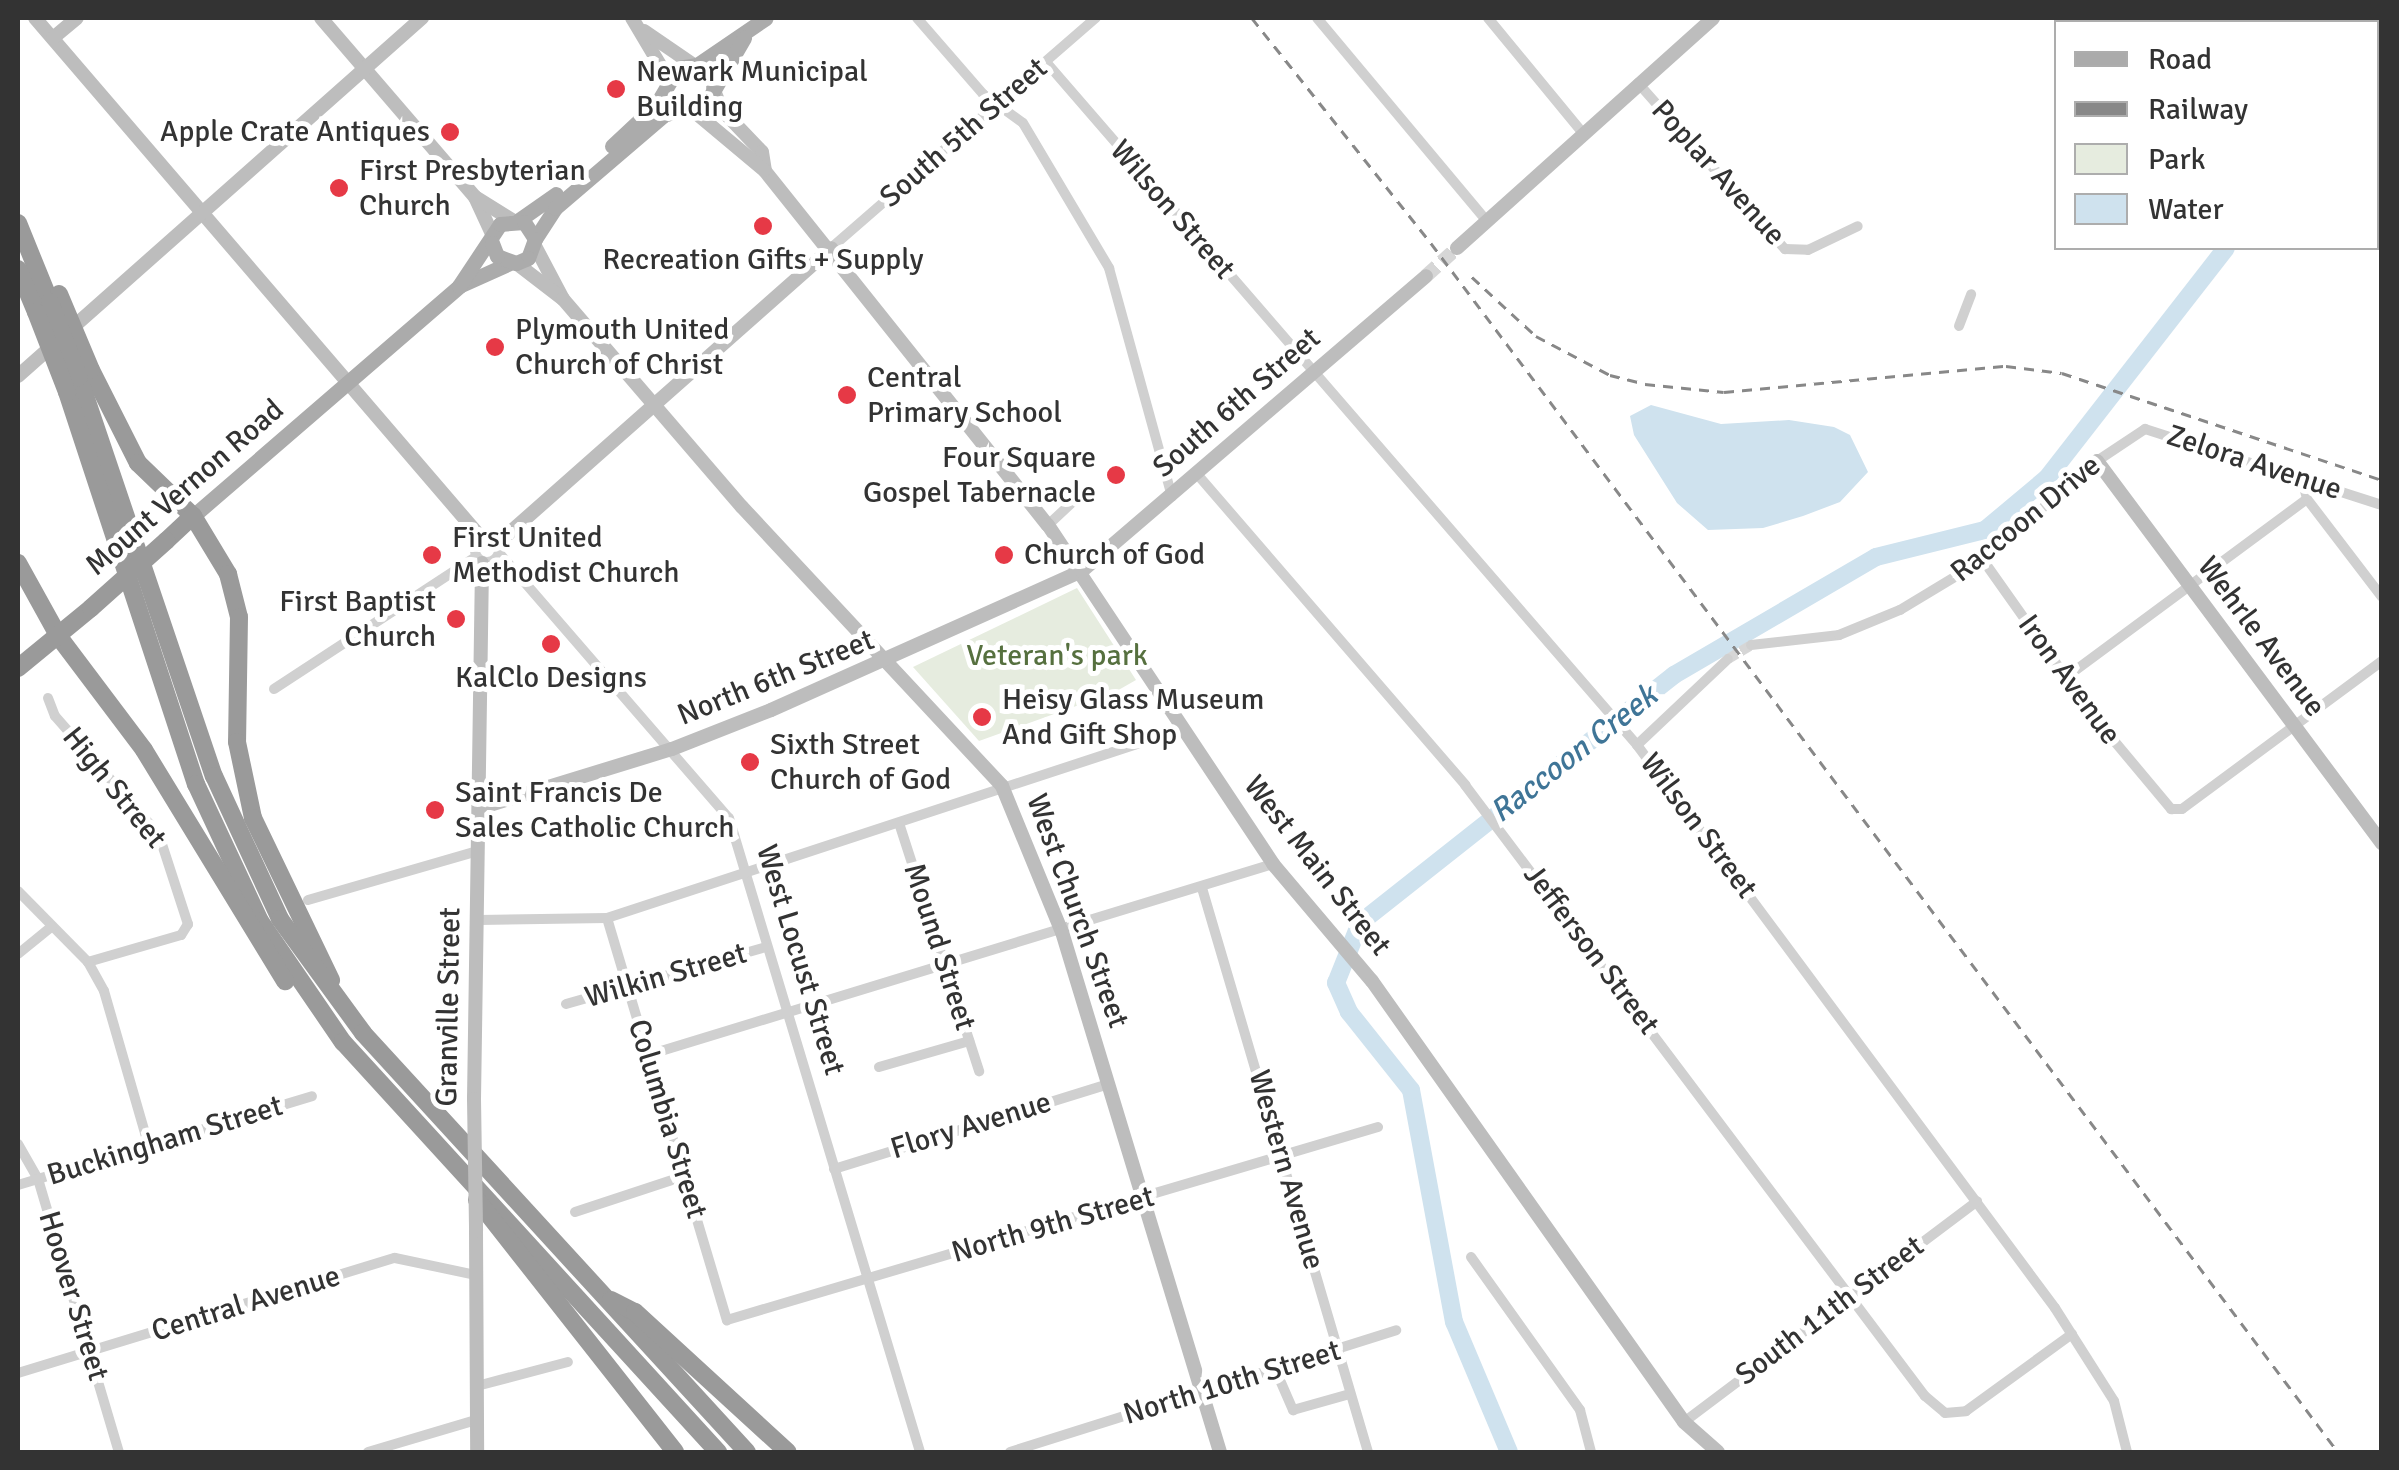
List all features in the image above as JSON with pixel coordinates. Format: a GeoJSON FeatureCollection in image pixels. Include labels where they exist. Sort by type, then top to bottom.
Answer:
{"type":"FeatureCollection","features":[{"type":"Feature","properties":{"kind":"highway"},"geometry":{"type":"LineString","coordinates":[[18,224],[79,380],[241,843],[280,919],[340,1004],[746,1451]]}},
{"type":"Feature","properties":{"kind":"highway"},"geometry":{"type":"LineString","coordinates":[[18,268],[48,303],[79,380],[196,784],[260,921],[343,1042],[718,1452]]}},
{"type":"Feature","properties":{"kind":"highway"},"geometry":{"type":"LineString","coordinates":[[79,380],[138,463],[193,516],[235,595],[237,742],[253,818],[340,1004]]}},
{"type":"Feature","properties":{"kind":"highway","name":"Mount Vernon Road"},"geometry":{"type":"LineString","coordinates":[[18,683],[59,638],[193,516]]}},
{"type":"Feature","properties":{"kind":"highway"},"geometry":{"type":"LineString","coordinates":[[18,563],[59,638],[144,750],[268,959],[320,1026],[343,1042]]}},
{"type":"Feature","properties":{"kind":"highway","name":"Mount Vernon Road"},"geometry":{"type":"LineString","coordinates":[[18,668],[59,638]]}},
{"type":"Feature","properties":{"kind":"highway"},"geometry":{"type":"LineString","coordinates":[[469,1182],[484,1215],[675,1452]]}},
{"type":"Feature","properties":{"kind":"highway"},"geometry":{"type":"LineString","coordinates":[[600,1294],[635,1312],[788,1452]]}},
{"type":"Feature","properties":{"kind":"main road"},"geometry":{"type":"LineString","coordinates":[[459,286],[492,239],[615,144],[656,105],[669,81],[744,38],[766,18]]}},
{"type":"Feature","properties":{"kind":"main road"},"geometry":{"type":"LineString","coordinates":[[459,286],[512,263],[535,242],[556,208],[664,115],[704,105],[744,38]]}},
{"type":"Feature","properties":{"kind":"main road"},"geometry":{"type":"LineString","coordinates":[[695,64],[713,86]]}},
{"type":"Feature","properties":{"kind":"main road"},"geometry":{"type":"LineString","coordinates":[[669,81],[672,100],[689,109]]}},
{"type":"Feature","properties":{"kind":"main road"},"geometry":{"type":"LineString","coordinates":[[516,220],[535,242]]}},
{"type":"Feature","properties":{"kind":"main road"},"geometry":{"type":"LineString","coordinates":[[492,239],[512,263]]}},
{"type":"Feature","properties":{"kind":"main road","name":"Mount Vernon Road"},"geometry":{"type":"LineString","coordinates":[[193,516],[459,286]]}},
{"type":"Feature","properties":{"kind":"street","name":"West Locust Street"},"geometry":{"type":"LineString","coordinates":[[35,18],[348,382],[723,808],[920,1452]]}},
{"type":"Feature","properties":{"kind":"street"},"geometry":{"type":"LineString","coordinates":[[53,38],[77,18]]}},
{"type":"Feature","properties":{"kind":"street"},"geometry":{"type":"LineString","coordinates":[[321,18],[475,198],[492,239]]}},
{"type":"Feature","properties":{"kind":"street"},"geometry":{"type":"LineString","coordinates":[[18,376],[422,18]]}},
{"type":"Feature","properties":{"kind":"street"},"geometry":{"type":"LineString","coordinates":[[632,18],[644,31],[695,64]]}},
{"type":"Feature","properties":{"kind":"street"},"geometry":{"type":"LineString","coordinates":[[918,18],[999,104],[1023,123],[1113,278],[1172,496]]}},
{"type":"Feature","properties":{"kind":"street","name":"South 5th Street"},"geometry":{"type":"LineString","coordinates":[[831,248],[1096,18]]}},
{"type":"Feature","properties":{"kind":"street"},"geometry":{"type":"LineString","coordinates":[[1316,18],[1486,220]]}},
{"type":"Feature","properties":{"kind":"street"},"geometry":{"type":"LineString","coordinates":[[1488,18],[1582,132]]}},
{"type":"Feature","properties":{"kind":"street"},"geometry":{"type":"LineString","coordinates":[[1457,248],[1713,18]]}},
{"type":"Feature","properties":{"kind":"street"},"geometry":{"type":"LineString","coordinates":[[644,31],[669,81]]}},
{"type":"Feature","properties":{"kind":"street","name":"Wilson Street"},"geometry":{"type":"LineString","coordinates":[[1046,62],[1637,745],[2072,1334],[2114,1401],[2128,1452]]}},
{"type":"Feature","properties":{"kind":"street","name":"Poplar Avenue"},"geometry":{"type":"LineString","coordinates":[[1638,84],[1785,249],[1808,250],[1858,226]]}},
{"type":"Feature","properties":{"kind":"street"},"geometry":{"type":"LineString","coordinates":[[713,86],[722,110],[762,152],[764,170]]}},
{"type":"Feature","properties":{"kind":"street"},"geometry":{"type":"LineString","coordinates":[[689,109],[764,170]]}},
{"type":"Feature","properties":{"kind":"street","name":"West Main Street"},"geometry":{"type":"LineString","coordinates":[[764,170],[831,248],[1048,525],[1273,864],[1372,981],[1684,1422],[1718,1452]]}},
{"type":"Feature","properties":{"kind":"street"},"geometry":{"type":"LineString","coordinates":[[475,198],[516,220]]}},
{"type":"Feature","properties":{"kind":"street","name":"West Church Street"},"geometry":{"type":"LineString","coordinates":[[535,242],[563,299]]}},
{"type":"Feature","properties":{"kind":"street"},"geometry":{"type":"LineString","coordinates":[[274,689],[479,560],[831,248]]}},
{"type":"Feature","properties":{"kind":"street","name":"West Church Street"},"geometry":{"type":"LineString","coordinates":[[512,263],[563,299],[654,405],[1002,786],[1062,932],[1220,1452]]}},
{"type":"Feature","properties":{"kind":"street","name":"South 6th Street"},"geometry":{"type":"LineString","coordinates":[[1082,571],[1426,276]]}},
{"type":"Feature","properties":{"kind":"street"},"geometry":{"type":"LineString","coordinates":[[1959,326],[1971,294]]}},
{"type":"Feature","properties":{"kind":"street","name":"Zelora Avenue"},"geometry":{"type":"LineString","coordinates":[[2128,438],[2145,430],[2163,432],[2382,505]]}},
{"type":"Feature","properties":{"kind":"street","name":"Raccoon Drive"},"geometry":{"type":"LineString","coordinates":[[1751,645],[1857,630],[1984,560],[2128,438]]}},
{"type":"Feature","properties":{"kind":"street","name":"Wehrle Avenue"},"geometry":{"type":"LineString","coordinates":[[2098,461],[2382,844]]}},
{"type":"Feature","properties":{"kind":"street","name":"Jefferson Street"},"geometry":{"type":"LineString","coordinates":[[1197,474],[1512,844],[1925,1396],[1945,1412],[1966,1411],[2072,1334]]}},
{"type":"Feature","properties":{"kind":"street"},"geometry":{"type":"LineString","coordinates":[[2301,476],[2307,499],[2382,597]]}},
{"type":"Feature","properties":{"kind":"street"},"geometry":{"type":"LineString","coordinates":[[1048,525],[1079,496]]}},
{"type":"Feature","properties":{"kind":"street"},"geometry":{"type":"LineString","coordinates":[[2066,678],[2307,499]]}},
{"type":"Feature","properties":{"kind":"street"},"geometry":{"type":"LineString","coordinates":[[479,560],[474,547],[494,545]]}},
{"type":"Feature","properties":{"kind":"street","name":"Granville Street"},"geometry":{"type":"LineString","coordinates":[[476,1452],[474,1099],[479,920],[479,560]]}},
{"type":"Feature","properties":{"kind":"street","name":"Iron Avenue"},"geometry":{"type":"LineString","coordinates":[[1984,560],[2066,678],[2158,797],[2182,809],[2293,726]]}},
{"type":"Feature","properties":{"kind":"street","name":"North 6th Street"},"geometry":{"type":"LineString","coordinates":[[480,808],[672,749],[889,663],[1082,571]]}},
{"type":"Feature","properties":{"kind":"street"},"geometry":{"type":"LineString","coordinates":[[1637,745],[1728,659]]}},
{"type":"Feature","properties":{"kind":"street"},"geometry":{"type":"LineString","coordinates":[[2293,726],[2382,661]]}},
{"type":"Feature","properties":{"kind":"street","name":"High Street"},"geometry":{"type":"LineString","coordinates":[[48,698],[55,716],[159,835],[182,894],[188,924],[181,936],[88,962]]}},
{"type":"Feature","properties":{"kind":"street"},"geometry":{"type":"LineString","coordinates":[[479,920],[607,918],[745,876],[1002,786],[1184,730]]}},
{"type":"Feature","properties":{"kind":"street","name":"Mound Street"},"geometry":{"type":"LineString","coordinates":[[899,823],[979,1071]]}},
{"type":"Feature","properties":{"kind":"street"},"geometry":{"type":"LineString","coordinates":[[308,900],[478,850]]}},
{"type":"Feature","properties":{"kind":"street"},"geometry":{"type":"LineString","coordinates":[[648,1056],[1062,932],[1273,864]]}},
{"type":"Feature","properties":{"kind":"street","name":"Western Avenue"},"geometry":{"type":"LineString","coordinates":[[1202,888],[1368,1452]]}},
{"type":"Feature","properties":{"kind":"street"},"geometry":{"type":"LineString","coordinates":[[18,890],[88,962],[104,992],[149,1146]]}},
{"type":"Feature","properties":{"kind":"street","name":"Columbia Street"},"geometry":{"type":"LineString","coordinates":[[607,918],[727,1320]]}},
{"type":"Feature","properties":{"kind":"street"},"geometry":{"type":"LineString","coordinates":[[18,954],[51,927]]}},
{"type":"Feature","properties":{"kind":"street","name":"Wilkin Street"},"geometry":{"type":"LineString","coordinates":[[566,1004],[629,991],[766,947]]}},
{"type":"Feature","properties":{"kind":"street"},"geometry":{"type":"LineString","coordinates":[[878,1068],[968,1041]]}},
{"type":"Feature","properties":{"kind":"street","name":"Flory Avenue"},"geometry":{"type":"LineString","coordinates":[[834,1168],[1108,1084]]}},
{"type":"Feature","properties":{"kind":"street","name":"Buckingham Street"},"geometry":{"type":"LineString","coordinates":[[18,1186],[312,1096]]}},
{"type":"Feature","properties":{"kind":"street","name":"North 9th Street"},"geometry":{"type":"LineString","coordinates":[[727,1320],[1378,1128]]}},
{"type":"Feature","properties":{"kind":"street","name":"Hoover Street"},"geometry":{"type":"LineString","coordinates":[[18,1144],[38,1179],[120,1452]]}},
{"type":"Feature","properties":{"kind":"street"},"geometry":{"type":"LineString","coordinates":[[575,1212],[684,1176]]}},
{"type":"Feature","properties":{"kind":"street","name":"South 11th Street"},"geometry":{"type":"LineString","coordinates":[[1684,1422],[1976,1201]]}},
{"type":"Feature","properties":{"kind":"street"},"geometry":{"type":"LineString","coordinates":[[1471,1257],[1580,1410],[1591,1452]]}},
{"type":"Feature","properties":{"kind":"street","name":"Central Avenue"},"geometry":{"type":"LineString","coordinates":[[18,1373],[395,1258],[476,1275]]}},
{"type":"Feature","properties":{"kind":"street","name":"North 10th Street"},"geometry":{"type":"LineString","coordinates":[[1010,1452],[1396,1330]]}},
{"type":"Feature","properties":{"kind":"street"},"geometry":{"type":"LineString","coordinates":[[478,1386],[568,1362]]}},
{"type":"Feature","properties":{"kind":"street"},"geometry":{"type":"LineString","coordinates":[[1276,1371],[1298,1412],[1350,1394]]}},
{"type":"Feature","properties":{"kind":"street"},"geometry":{"type":"LineString","coordinates":[[368,1452],[476,1420]]}},
{"type":"Feature","properties":{"kind":"green space","name":"Veteran's park"},"geometry":{"type":"Polygon","coordinates":[[[1077,588],[1136,680],[1115,692],[979,741],[913,667],[1077,588]]]}},
{"type":"Feature","properties":{"kind":"water"},"geometry":{"type":"Polygon","coordinates":[[[1651,405],[1721,424],[1789,420],[1834,427],[1850,435],[1868,472],[1840,502],[1803,516],[1763,528],[1708,530],[1677,503],[1634,435],[1630,416],[1651,405]]]}},
{"type":"Feature","properties":{"kind":"waterway","name":"Raccoon Creek"},"geometry":{"type":"LineString","coordinates":[[1509,1452],[1454,1322],[1411,1090],[1349,1012],[1336,983],[1360,923],[1674,675],[1876,557],[1985,530],[2047,478],[2224,250]]}},
{"type":"Feature","properties":{"kind":"tunnel"},"geometry":{"type":"LineString","coordinates":[[1426,276],[1457,248]]}},
{"type":"Feature","properties":{"kind":"tunnel"},"geometry":{"type":"LineString","coordinates":[[1728,659],[1751,645]]}},
{"type":"Feature","properties":{"kind":"railway"},"geometry":{"type":"LineString","coordinates":[[1252,18],[1431,243],[2338,1452]]}},
{"type":"Feature","properties":{"kind":"railway"},"geometry":{"type":"LineString","coordinates":[[1472,277],[1536,336],[1610,375],[1645,384],[1724,392],[2006,366],[2062,373],[2382,480]]}},
{"type":"Feature","properties":{"kind":"place","name":"Newark Municipal Building"},"geometry":{"type":"Point","coordinates":[616,89]}},
{"type":"Feature","properties":{"kind":"place","name":"Apple Crate Antiques"},"geometry":{"type":"Point","coordinates":[450,132]}},
{"type":"Feature","properties":{"kind":"place","name":"First Presbyterian Church"},"geometry":{"type":"Point","coordinates":[339,188]}},
{"type":"Feature","properties":{"kind":"place","name":"Recreation Gifts + Supply"},"geometry":{"type":"Point","coordinates":[763,226]}},
{"type":"Feature","properties":{"kind":"place","name":"Plymouth United Church of Christ"},"geometry":{"type":"Point","coordinates":[495,347]}},
{"type":"Feature","properties":{"kind":"place","name":"Central Primary School"},"geometry":{"type":"Point","coordinates":[847,395]}},
{"type":"Feature","properties":{"kind":"place","name":"Four Square Gospel Tabernacle"},"geometry":{"type":"Point","coordinates":[1116,475]}},
{"type":"Feature","properties":{"kind":"place","name":"First United Methodist Church"},"geometry":{"type":"Point","coordinates":[432,555]}},
{"type":"Feature","properties":{"kind":"place","name":"Church of God"},"geometry":{"type":"Point","coordinates":[1004,555]}},
{"type":"Feature","properties":{"kind":"place","name":"First Baptist Church"},"geometry":{"type":"Point","coordinates":[456,619]}},
{"type":"Feature","properties":{"kind":"place","name":"KalClo Designs"},"geometry":{"type":"Point","coordinates":[551,644]}},
{"type":"Feature","properties":{"kind":"place","name":"Heisy Glass Museum And Gift Shop"},"geometry":{"type":"Point","coordinates":[982,717]}},
{"type":"Feature","properties":{"kind":"place","name":"Sixth Street Church of God"},"geometry":{"type":"Point","coordinates":[750,762]}},
{"type":"Feature","properties":{"kind":"place","name":"Saint Francis De Sales Catholic Church"},"geometry":{"type":"Point","coordinates":[435,810]}}]}
